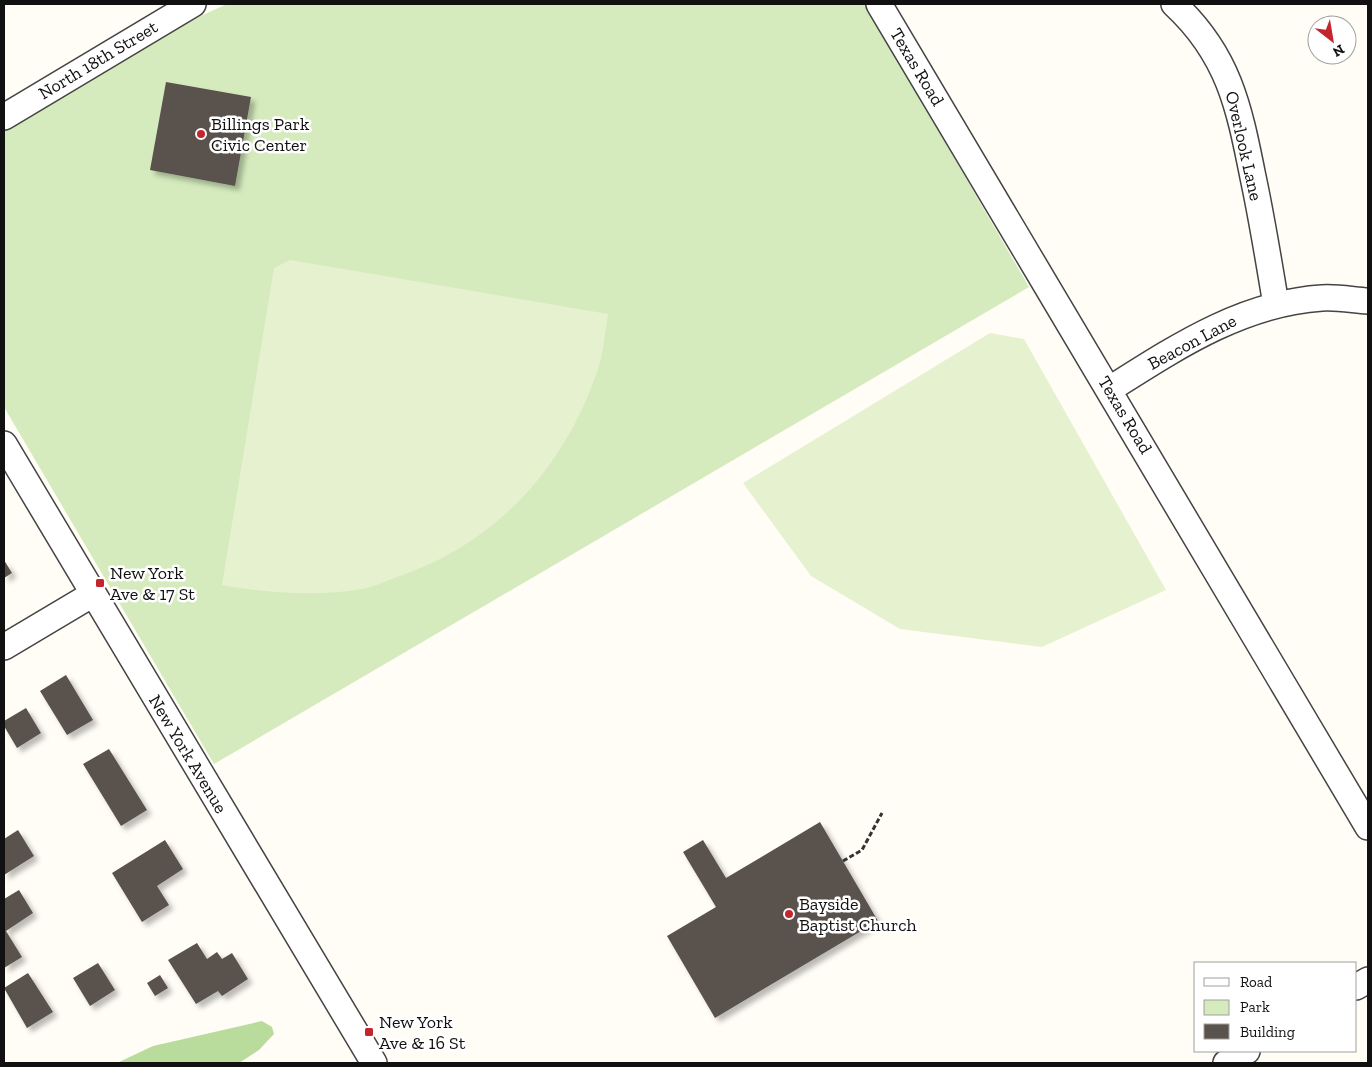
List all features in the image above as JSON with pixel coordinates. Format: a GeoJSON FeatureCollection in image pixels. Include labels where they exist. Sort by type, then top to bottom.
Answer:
{"type":"FeatureCollection","features":[{"type":"Feature","properties":{"kind":"street","name":"North 18th Street"},"geometry":{"type":"LineString","coordinates":[[4,116],[193,4]]}},
{"type":"Feature","properties":{"kind":"street","name":"Texas Road"},"geometry":{"type":"LineString","coordinates":[[879,4],[1110,389],[1368,827]]}},
{"type":"Feature","properties":{"kind":"street","name":"Overlook Lane"},"geometry":{"type":"LineString","coordinates":[[1174,4],[1190,18],[1211,46],[1227,77],[1240,110],[1276,305]]}},
{"type":"Feature","properties":{"kind":"street","name":"Beacon Lane"},"geometry":{"type":"LineString","coordinates":[[1110,389],[1170,351],[1228,320],[1276,305],[1324,297],[1368,301]]}},
{"type":"Feature","properties":{"kind":"street","name":"New York Avenue"},"geometry":{"type":"LineString","coordinates":[[4,444],[374,1063]]}},
{"type":"Feature","properties":{"kind":"street"},"geometry":{"type":"LineString","coordinates":[[4,648],[93,594]]}},
{"type":"Feature","properties":{"kind":"street"},"geometry":{"type":"LineString","coordinates":[[1357,986],[1368,980]]}},
{"type":"Feature","properties":{"kind":"street"},"geometry":{"type":"LineString","coordinates":[[1226,1063],[1245,1052]]}},
{"type":"Feature","properties":{"kind":"path"},"geometry":{"type":"LineString","coordinates":[[843,861],[862,850],[882,813]]}},
{"type":"Feature","properties":{"kind":"green space"},"geometry":{"type":"Polygon","coordinates":[[[227,4],[865,4],[1029,287],[214,764],[4,407],[4,128],[181,25],[227,4]]]}},
{"type":"Feature","properties":{"kind":"green space"},"geometry":{"type":"Polygon","coordinates":[[[290,260],[608,314],[601,360],[585,403],[547,469],[522,498],[495,523],[464,545],[431,564],[366,588],[327,593],[292,593],[222,585],[274,268],[290,260]]]}},
{"type":"Feature","properties":{"kind":"green space"},"geometry":{"type":"Polygon","coordinates":[[[990,333],[1024,339],[1166,590],[1042,647],[900,629],[811,576],[743,483],[990,333]]]}},
{"type":"Feature","properties":{"kind":"green space"},"geometry":{"type":"Polygon","coordinates":[[[262,1021],[272,1027],[274,1034],[259,1050],[239,1063],[117,1063],[153,1046],[262,1021]]]}},
{"type":"Feature","properties":{"kind":"building","name":"Billings Park Civic Center"},"geometry":{"type":"Polygon","coordinates":[[[166,82],[251,97],[235,186],[150,170],[166,82]]]}},
{"type":"Feature","properties":{"kind":"building"},"geometry":{"type":"Polygon","coordinates":[[[4,560],[12,573],[4,578],[4,560]]]}},
{"type":"Feature","properties":{"kind":"building"},"geometry":{"type":"Polygon","coordinates":[[[66,675],[93,720],[67,735],[40,691],[66,675]]]}},
{"type":"Feature","properties":{"kind":"building"},"geometry":{"type":"Polygon","coordinates":[[[26,708],[41,733],[17,748],[4,726],[4,721],[26,708]]]}},
{"type":"Feature","properties":{"kind":"building"},"geometry":{"type":"Polygon","coordinates":[[[109,749],[147,810],[121,826],[83,764],[109,749]]]}},
{"type":"Feature","properties":{"kind":"building","name":"Bayside Baptist Church"},"geometry":{"type":"Polygon","coordinates":[[[820,822],[878,921],[715,1018],[667,936],[716,907],[683,852],[703,840],[726,878],[820,822]]]}},
{"type":"Feature","properties":{"kind":"building"},"geometry":{"type":"Polygon","coordinates":[[[18,830],[34,856],[4,875],[4,839],[18,830]]]}},
{"type":"Feature","properties":{"kind":"building"},"geometry":{"type":"Polygon","coordinates":[[[165,840],[183,869],[157,886],[169,905],[142,922],[112,873],[165,840]]]}},
{"type":"Feature","properties":{"kind":"building"},"geometry":{"type":"Polygon","coordinates":[[[19,890],[33,913],[6,931],[22,957],[4,968],[4,899],[19,890]]]}},
{"type":"Feature","properties":{"kind":"building"},"geometry":{"type":"Polygon","coordinates":[[[197,943],[207,959],[217,952],[222,959],[232,953],[248,979],[222,996],[218,991],[196,1004],[168,960],[197,943]]]}},
{"type":"Feature","properties":{"kind":"building"},"geometry":{"type":"Polygon","coordinates":[[[98,963],[115,990],[90,1006],[73,978],[98,963]]]}},
{"type":"Feature","properties":{"kind":"building"},"geometry":{"type":"Polygon","coordinates":[[[28,973],[53,1012],[27,1028],[4,988],[28,973]]]}},
{"type":"Feature","properties":{"kind":"building"},"geometry":{"type":"Polygon","coordinates":[[[160,975],[168,988],[155,996],[147,983],[160,975]]]}},
{"type":"Feature","properties":{"kind":"place","name":"Billings Park Civic Center"},"geometry":{"type":"Point","coordinates":[201,134]}},
{"type":"Feature","properties":{"kind":"place","name":"New York Ave & 17 St"},"geometry":{"type":"Point","coordinates":[100,583]}},
{"type":"Feature","properties":{"kind":"place","name":"Bayside Baptist Church"},"geometry":{"type":"Point","coordinates":[789,914]}},
{"type":"Feature","properties":{"kind":"place","name":"New York Ave & 16 St"},"geometry":{"type":"Point","coordinates":[369,1032]}}]}
